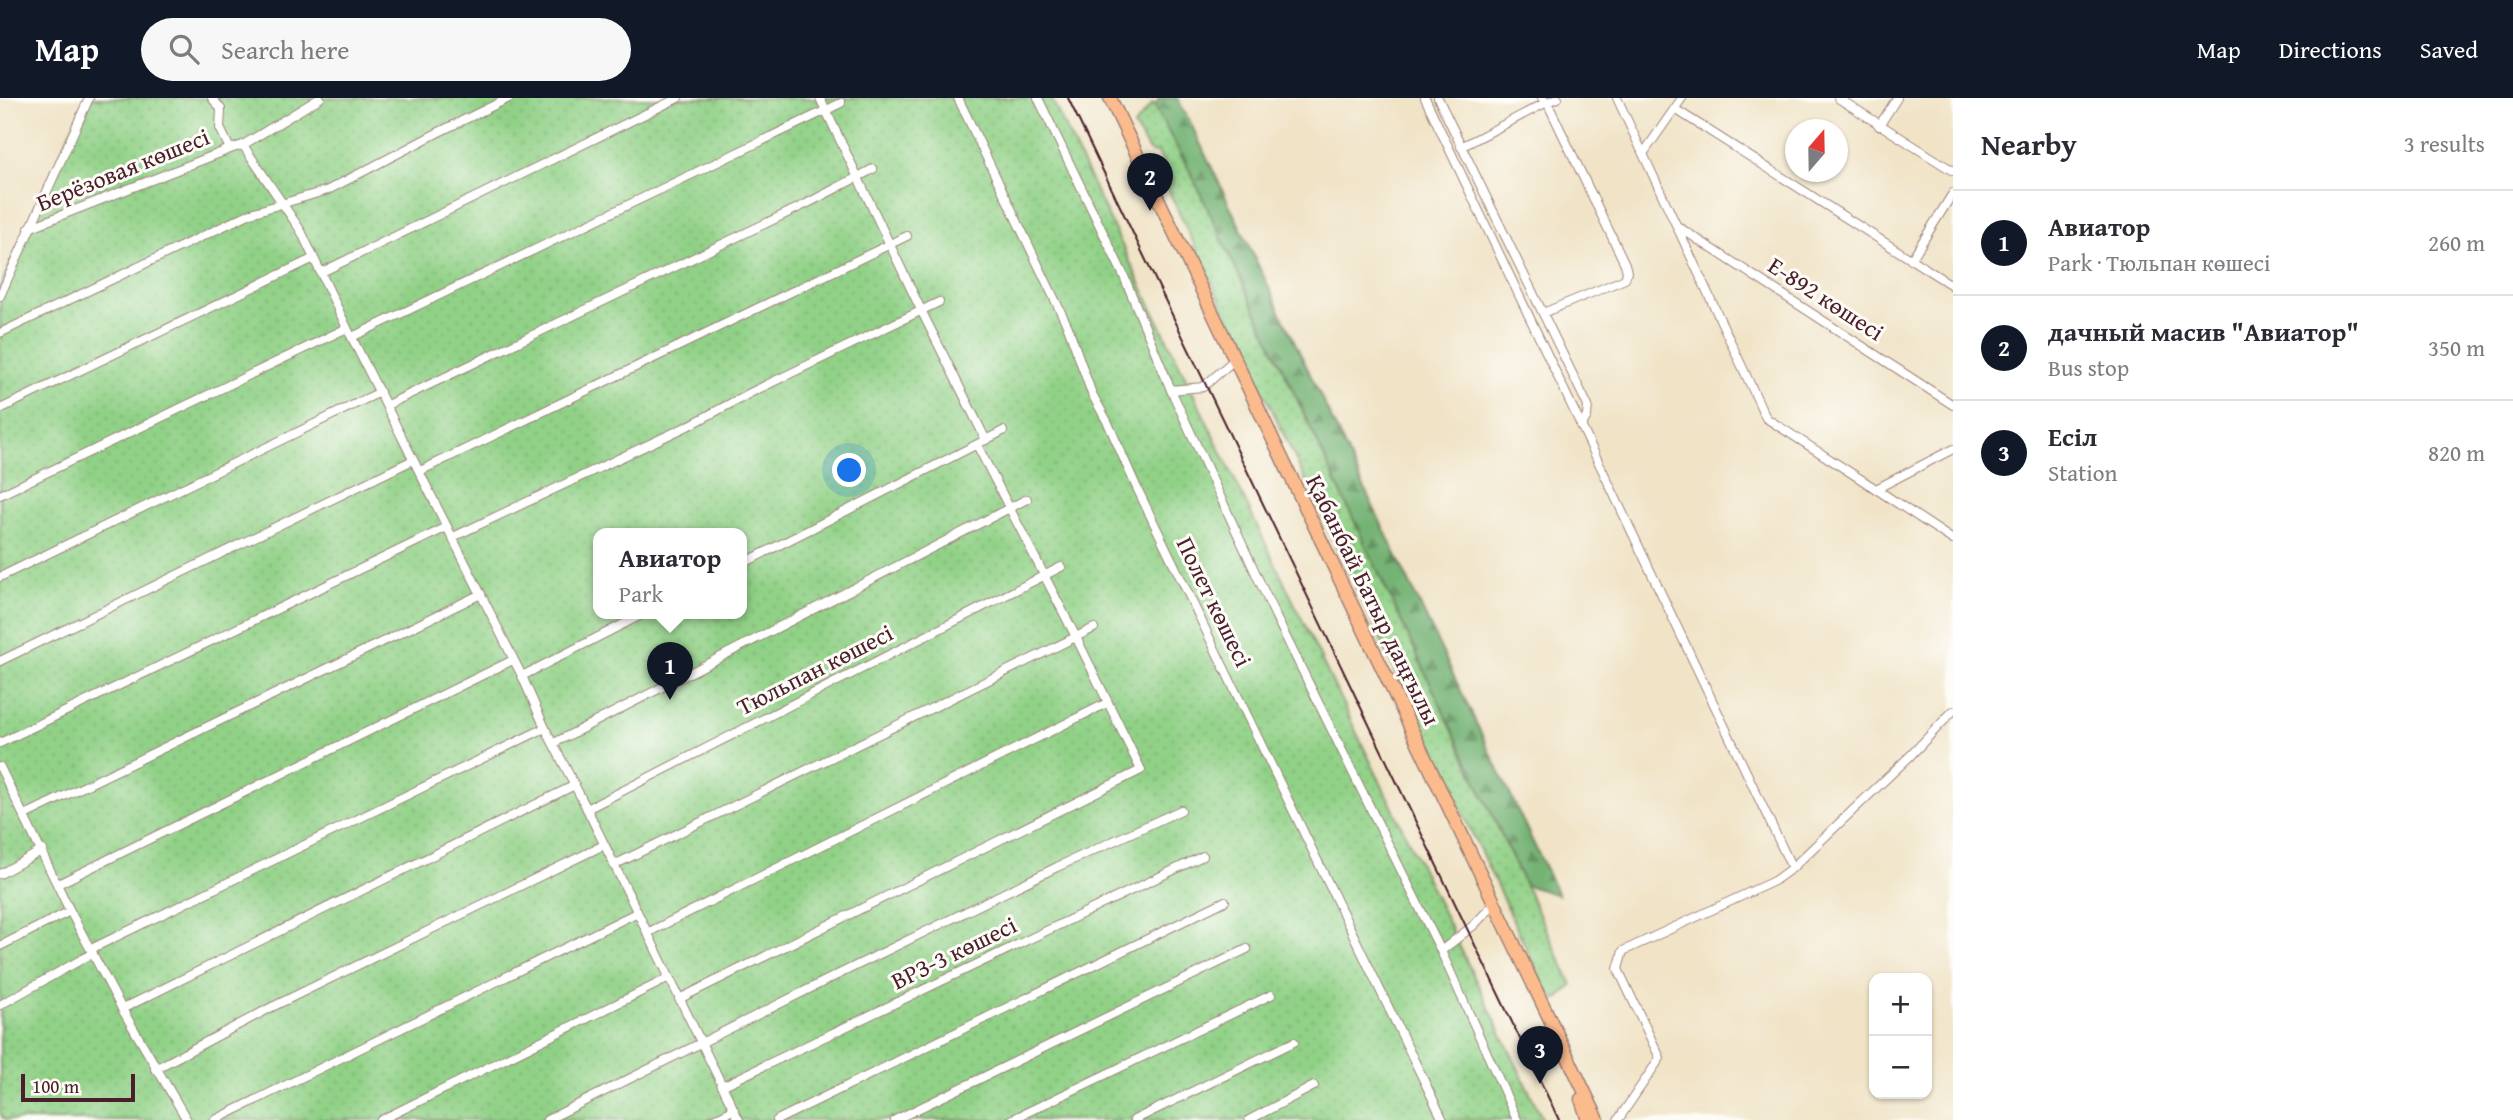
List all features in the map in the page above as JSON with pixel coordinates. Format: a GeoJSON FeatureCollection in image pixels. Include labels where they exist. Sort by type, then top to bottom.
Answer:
{"type":"FeatureCollection","features":[{"type":"Feature","properties":{"kind":"main road","name":"Қабанбай Батыр даңғылы"},"geometry":{"type":"LineString","coordinates":[[1110,98],[1598,1120]]}},
{"type":"Feature","properties":{"kind":"main road"},"geometry":{"type":"LineString","coordinates":[[1561,1042],[1588,1120]]}},
{"type":"Feature","properties":{"kind":"street"},"geometry":{"type":"LineString","coordinates":[[0,296],[89,98]]}},
{"type":"Feature","properties":{"kind":"street"},"geometry":{"type":"LineString","coordinates":[[212,98],[221,109],[220,128],[230,149]]}},
{"type":"Feature","properties":{"kind":"street","name":"Берёзовая көшесі"},"geometry":{"type":"LineString","coordinates":[[29,228],[243,145],[320,98]]}},
{"type":"Feature","properties":{"kind":"street"},"geometry":{"type":"LineString","coordinates":[[0,333],[251,213],[328,190],[509,98]]}},
{"type":"Feature","properties":{"kind":"street"},"geometry":{"type":"LineString","coordinates":[[322,272],[678,98]]}},
{"type":"Feature","properties":{"kind":"street"},"geometry":{"type":"LineString","coordinates":[[820,98],[986,440]]}},
{"type":"Feature","properties":{"kind":"street","name":"Полет көшесі"},"geometry":{"type":"LineString","coordinates":[[958,98],[1068,327],[1092,394],[1443,1120]]}},
{"type":"Feature","properties":{"kind":"street"},"geometry":{"type":"LineString","coordinates":[[1038,98],[1123,274],[1171,390],[1275,615],[1441,951],[1517,1120]]}},
{"type":"Feature","properties":{"kind":"street"},"geometry":{"type":"LineString","coordinates":[[1424,98],[1792,869]]}},
{"type":"Feature","properties":{"kind":"street"},"geometry":{"type":"LineString","coordinates":[[1438,98],[1588,406],[1587,416],[1581,426]]}},
{"type":"Feature","properties":{"kind":"street"},"geometry":{"type":"LineString","coordinates":[[1617,98],[1766,418],[1953,540]]}},
{"type":"Feature","properties":{"kind":"street"},"geometry":{"type":"LineString","coordinates":[[1643,155],[1682,98]]}},
{"type":"Feature","properties":{"kind":"street"},"geometry":{"type":"LineString","coordinates":[[1838,98],[1953,172]]}},
{"type":"Feature","properties":{"kind":"street"},"geometry":{"type":"LineString","coordinates":[[1879,125],[1897,98]]}},
{"type":"Feature","properties":{"kind":"street"},"geometry":{"type":"LineString","coordinates":[[1461,147],[1549,100],[1627,272],[1625,279],[1543,313]]}},
{"type":"Feature","properties":{"kind":"street"},"geometry":{"type":"LineString","coordinates":[[352,337],[841,103]]}},
{"type":"Feature","properties":{"kind":"street"},"geometry":{"type":"LineString","coordinates":[[1675,109],[1953,286]]}},
{"type":"Feature","properties":{"kind":"street"},"geometry":{"type":"LineString","coordinates":[[243,145],[301,231],[312,259],[322,272],[347,328],[522,676],[545,728],[587,808],[739,1120]]}},
{"type":"Feature","properties":{"kind":"street"},"geometry":{"type":"LineString","coordinates":[[387,405],[873,169]]}},
{"type":"Feature","properties":{"kind":"street"},"geometry":{"type":"LineString","coordinates":[[1911,260],[1953,194]]}},
{"type":"Feature","properties":{"kind":"street","name":"Е-892 көшесі"},"geometry":{"type":"LineString","coordinates":[[1677,226],[1953,405]]}},
{"type":"Feature","properties":{"kind":"street"},"geometry":{"type":"LineString","coordinates":[[420,471],[907,236]]}},
{"type":"Feature","properties":{"kind":"street"},"geometry":{"type":"LineString","coordinates":[[0,409],[312,259]]}},
{"type":"Feature","properties":{"kind":"street"},"geometry":{"type":"LineString","coordinates":[[453,537],[939,302]]}},
{"type":"Feature","properties":{"kind":"street"},"geometry":{"type":"LineString","coordinates":[[0,495],[347,328]]}},
{"type":"Feature","properties":{"kind":"street"},"geometry":{"type":"LineString","coordinates":[[1171,390],[1203,387],[1234,360]]}},
{"type":"Feature","properties":{"kind":"street"},"geometry":{"type":"LineString","coordinates":[[0,577],[380,392]]}},
{"type":"Feature","properties":{"kind":"street"},"geometry":{"type":"LineString","coordinates":[[747,561],[1003,431]]}},
{"type":"Feature","properties":{"kind":"street"},"geometry":{"type":"LineString","coordinates":[[679,999],[1141,770],[977,445]]}},
{"type":"Feature","properties":{"kind":"street"},"geometry":{"type":"LineString","coordinates":[[1876,489],[1953,449]]}},
{"type":"Feature","properties":{"kind":"street"},"geometry":{"type":"LineString","coordinates":[[0,660],[413,460]]}},
{"type":"Feature","properties":{"kind":"street"},"geometry":{"type":"LineString","coordinates":[[554,743],[1027,499]]}},
{"type":"Feature","properties":{"kind":"street"},"geometry":{"type":"LineString","coordinates":[[0,743],[447,527]]}},
{"type":"Feature","properties":{"kind":"street","name":"Тюльпан көшесі"},"geometry":{"type":"LineString","coordinates":[[587,808],[1062,567]]}},
{"type":"Feature","properties":{"kind":"street"},"geometry":{"type":"LineString","coordinates":[[25,814],[481,594]]}},
{"type":"Feature","properties":{"kind":"street"},"geometry":{"type":"LineString","coordinates":[[522,676],[633,619]]}},
{"type":"Feature","properties":{"kind":"street"},"geometry":{"type":"LineString","coordinates":[[614,865],[1094,628]]}},
{"type":"Feature","properties":{"kind":"street"},"geometry":{"type":"LineString","coordinates":[[58,884],[513,660]]}},
{"type":"Feature","properties":{"kind":"street"},"geometry":{"type":"LineString","coordinates":[[648,933],[1107,703]]}},
{"type":"Feature","properties":{"kind":"street"},"geometry":{"type":"LineString","coordinates":[[1618,1120],[1660,1058],[1618,969],[1623,951],[1774,881],[1792,869],[1953,711]]}},
{"type":"Feature","properties":{"kind":"street"},"geometry":{"type":"LineString","coordinates":[[0,1005],[92,951],[545,728]]}},
{"type":"Feature","properties":{"kind":"street"},"geometry":{"type":"LineString","coordinates":[[0,766],[122,1009],[187,1120]]}},
{"type":"Feature","properties":{"kind":"street"},"geometry":{"type":"LineString","coordinates":[[122,1009],[575,785]]}},
{"type":"Feature","properties":{"kind":"street"},"geometry":{"type":"LineString","coordinates":[[547,1120],[1057,867],[1181,810]]}},
{"type":"Feature","properties":{"kind":"street"},"geometry":{"type":"LineString","coordinates":[[155,1069],[272,1007],[604,845]]}},
{"type":"Feature","properties":{"kind":"street"},"geometry":{"type":"LineString","coordinates":[[0,874],[43,850]]}},
{"type":"Feature","properties":{"kind":"street","name":"ВРЗ-3 көшесі"},"geometry":{"type":"LineString","coordinates":[[722,1086],[1203,856]]}},
{"type":"Feature","properties":{"kind":"street"},"geometry":{"type":"LineString","coordinates":[[777,1120],[1225,901]]}},
{"type":"Feature","properties":{"kind":"street"},"geometry":{"type":"LineString","coordinates":[[1441,951],[1474,925],[1495,902]]}},
{"type":"Feature","properties":{"kind":"street"},"geometry":{"type":"LineString","coordinates":[[0,946],[71,911]]}},
{"type":"Feature","properties":{"kind":"street"},"geometry":{"type":"LineString","coordinates":[[215,1120],[636,913]]}},
{"type":"Feature","properties":{"kind":"street"},"geometry":{"type":"LineString","coordinates":[[895,1120],[1247,949]]}},
{"type":"Feature","properties":{"kind":"street"},"geometry":{"type":"LineString","coordinates":[[381,1120],[669,978]]}},
{"type":"Feature","properties":{"kind":"street"},"geometry":{"type":"LineString","coordinates":[[1011,1120],[1271,995]]}},
{"type":"Feature","properties":{"kind":"street"},"geometry":{"type":"LineString","coordinates":[[1134,1120],[1294,1042]]}},
{"type":"Feature","properties":{"kind":"street"},"geometry":{"type":"LineString","coordinates":[[1249,1120],[1314,1086]]}},
{"type":"Feature","properties":{"kind":"street"},"geometry":{"type":"LineString","coordinates":[[712,1120],[733,1110]]}},
{"type":"Feature","properties":{"kind":"green space"},"geometry":{"type":"Polygon","coordinates":[[[86,98],[1051,98],[1543,1120],[4,1120],[0,1113],[0,287],[86,98]]]}},
{"type":"Feature","properties":{"kind":"green space"},"geometry":{"type":"Polygon","coordinates":[[[1159,98],[1177,98],[1190,122],[1558,895],[1525,885],[1192,175],[1155,107],[1159,98]]]}},
{"type":"Feature","properties":{"kind":"green space"},"geometry":{"type":"Polygon","coordinates":[[[1153,103],[1192,175],[1572,985],[1557,1000],[1546,990],[1167,187],[1173,183],[1158,153],[1150,152],[1134,126],[1153,103]]]}},
{"type":"Feature","properties":{"kind":"tram line"},"geometry":{"type":"LineString","coordinates":[[1068,98],[1559,1120]]}},
{"type":"Feature","properties":{"kind":"place","name":"дачный масив \"Авиатор\""},"geometry":{"type":"Point","coordinates":[1150,211]}},
{"type":"Feature","properties":{"kind":"place","name":"Авиатор"},"geometry":{"type":"Point","coordinates":[670,700]}},
{"type":"Feature","properties":{"kind":"place","name":"Есіл"},"geometry":{"type":"Point","coordinates":[1540,1084]}}]}
